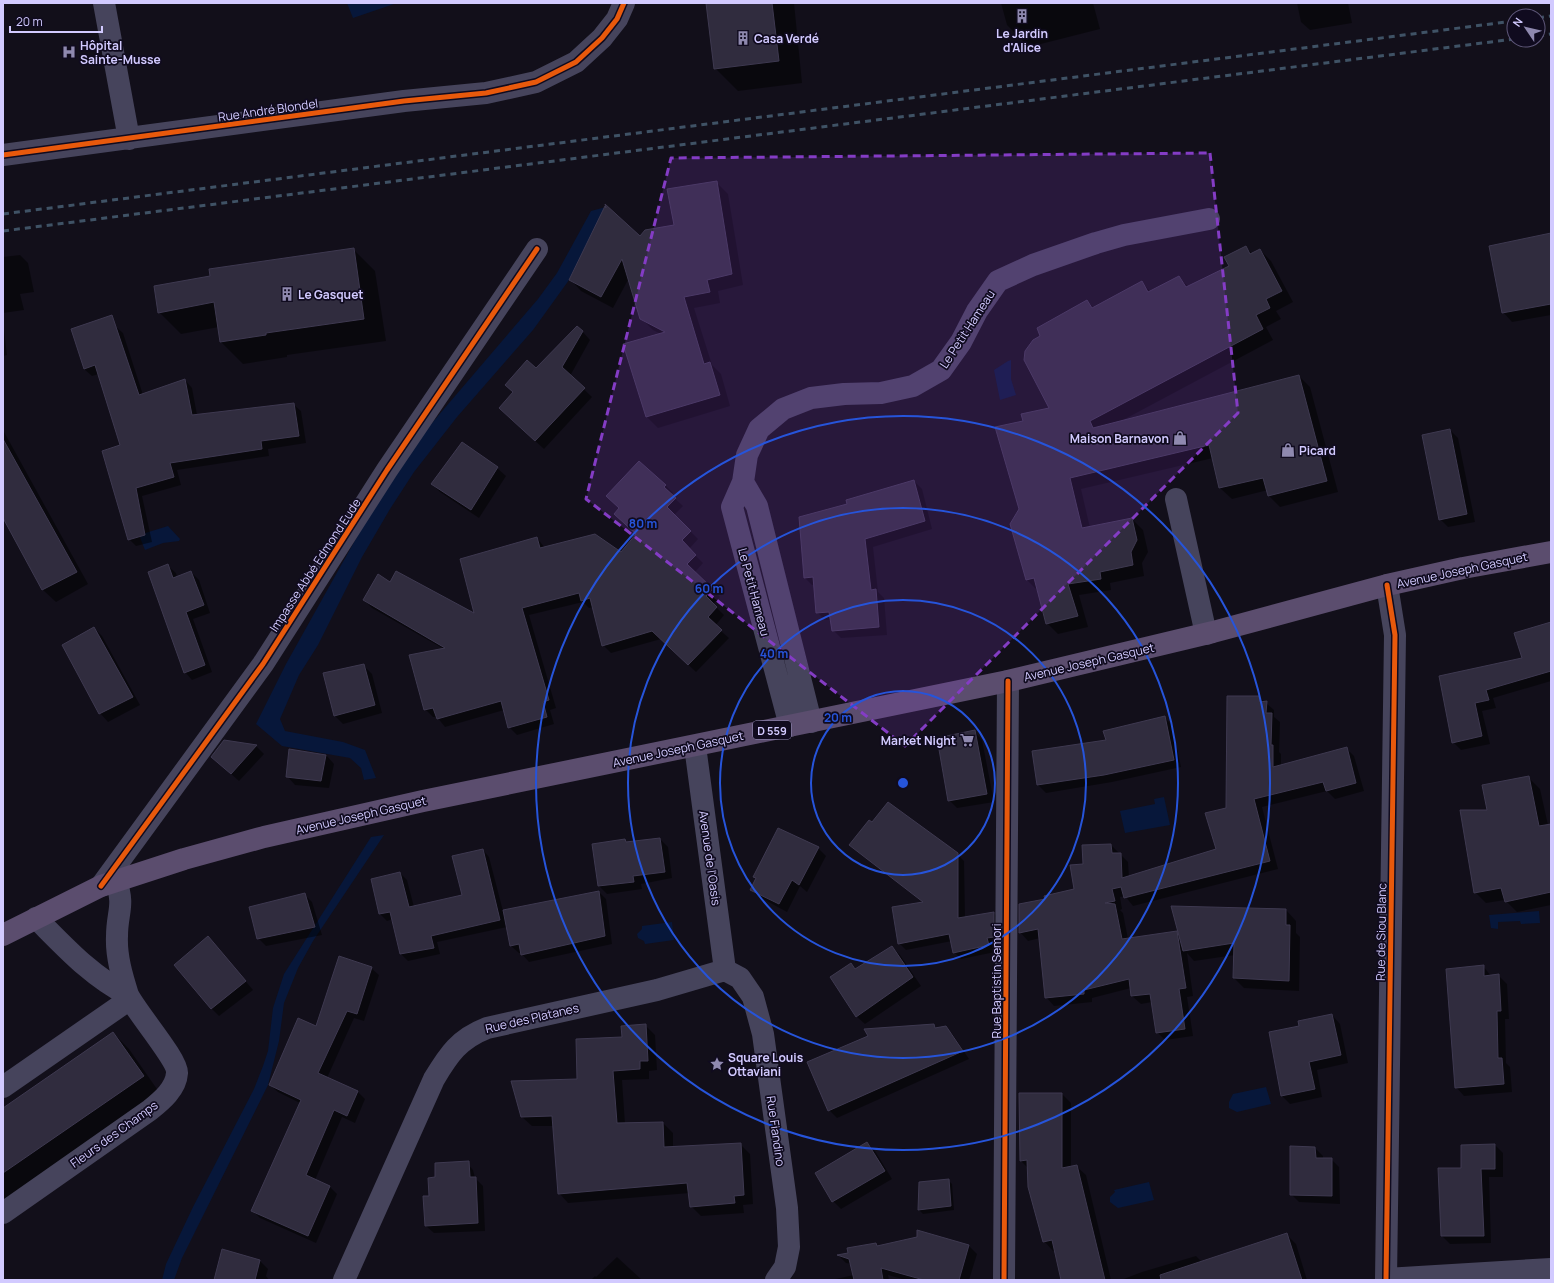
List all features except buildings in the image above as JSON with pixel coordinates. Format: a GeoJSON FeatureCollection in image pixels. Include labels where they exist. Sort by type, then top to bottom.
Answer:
{"type":"FeatureCollection","features":[{"type":"Feature","properties":{"kind":"main road","name":"Avenue Joseph Gasquet"},"geometry":{"type":"LineString","coordinates":[[3,934],[109,883],[264,837],[423,801],[1008,681],[1206,634],[1387,585],[1463,568],[1551,552]]}},
{"type":"Feature","properties":{"kind":"street"},"geometry":{"type":"LineString","coordinates":[[104,3],[129,139]]}},
{"type":"Feature","properties":{"kind":"street","name":"Rue André Blondel"},"geometry":{"type":"LineString","coordinates":[[3,155],[404,101],[486,93],[536,82],[576,62],[602,38],[617,19],[624,3]]}},
{"type":"Feature","properties":{"kind":"street","name":"Le Petit Hameau"},"geometry":{"type":"LineString","coordinates":[[790,726],[732,507],[743,482],[747,456],[759,429],[783,409],[810,398],[844,394],[881,393],[913,386],[942,370],[961,342],[977,311],[998,281],[1033,265],[1096,243],[1124,235],[1209,219]]}},
{"type":"Feature","properties":{"kind":"street","name":"Impasse Abbé Edmond Eude"},"geometry":{"type":"LineString","coordinates":[[109,883],[263,664],[387,470],[537,249]]}},
{"type":"Feature","properties":{"kind":"street","name":"Le Petit Hameau"},"geometry":{"type":"LineString","coordinates":[[743,482],[757,506],[811,722]]}},
{"type":"Feature","properties":{"kind":"street"},"geometry":{"type":"LineString","coordinates":[[1176,499],[1206,634]]}},
{"type":"Feature","properties":{"kind":"street","name":"Rue de Siou Blanc"},"geometry":{"type":"LineString","coordinates":[[1386,1280],[1395,636],[1387,585]]}},
{"type":"Feature","properties":{"kind":"street","name":"Rue Baptistin Semori"},"geometry":{"type":"LineString","coordinates":[[1004,1280],[1008,681]]}},
{"type":"Feature","properties":{"kind":"street","name":"Avenue de l'Oasis"},"geometry":{"type":"LineString","coordinates":[[695,746],[725,970]]}},
{"type":"Feature","properties":{"kind":"street"},"geometry":{"type":"LineString","coordinates":[[109,883],[122,903],[117,926],[118,950],[129,997]]}},
{"type":"Feature","properties":{"kind":"street"},"geometry":{"type":"LineString","coordinates":[[36,918],[81,963],[129,997]]}},
{"type":"Feature","properties":{"kind":"street","name":"Rue des Platanes"},"geometry":{"type":"LineString","coordinates":[[344,1280],[434,1079],[445,1060],[465,1038],[487,1028],[658,990],[725,970]]}},
{"type":"Feature","properties":{"kind":"street","name":"Rue Fiandino"},"geometry":{"type":"LineString","coordinates":[[725,970],[740,978],[753,998],[763,1034],[786,1208],[789,1247],[785,1267],[776,1280]]}},
{"type":"Feature","properties":{"kind":"street"},"geometry":{"type":"LineString","coordinates":[[3,1087],[129,997]]}},
{"type":"Feature","properties":{"kind":"street","name":"Fleurs des Champs"},"geometry":{"type":"LineString","coordinates":[[3,1213],[150,1110],[168,1094],[177,1073],[175,1062],[141,1017],[129,997]]}},
{"type":"Feature","properties":{"kind":"street"},"geometry":{"type":"LineString","coordinates":[[1386,1280],[1551,1269]]}},
{"type":"Feature","properties":{"kind":"highlighted area"},"geometry":{"type":"Polygon","coordinates":[[[1210,153],[1238,413],[905,746],[586,499],[671,158],[1210,153]]]}},
{"type":"Feature","properties":{"kind":"water"},"geometry":{"type":"Polygon","coordinates":[[[347,3],[394,3],[394,4],[353,18],[347,3]]]}},
{"type":"Feature","properties":{"kind":"water"},"geometry":{"type":"Polygon","coordinates":[[[606,207],[569,280],[533,330],[457,417],[414,472],[390,509],[362,557],[318,645],[299,675],[280,719],[285,731],[343,742],[365,750],[376,778],[364,780],[361,768],[350,758],[282,746],[256,724],[286,664],[377,501],[426,430],[538,299],[557,273],[591,211],[606,207]]]}},
{"type":"Feature","properties":{"kind":"water"},"geometry":{"type":"Polygon","coordinates":[[[1011,360],[1011,379],[1016,395],[1000,400],[994,370],[1011,360]]]}},
{"type":"Feature","properties":{"kind":"water"},"geometry":{"type":"Polygon","coordinates":[[[168,526],[180,539],[179,541],[163,543],[145,550],[139,535],[168,526]]]}},
{"type":"Feature","properties":{"kind":"water"},"geometry":{"type":"Polygon","coordinates":[[[1164,797],[1170,825],[1125,833],[1120,811],[1155,804],[1154,799],[1164,797]]]}},
{"type":"Feature","properties":{"kind":"water"},"geometry":{"type":"Polygon","coordinates":[[[384,835],[313,941],[298,968],[284,1003],[279,1041],[268,1085],[182,1258],[174,1280],[162,1280],[166,1264],[193,1207],[254,1089],[268,1051],[273,1008],[284,974],[371,837],[384,835]]]}},
{"type":"Feature","properties":{"kind":"water"},"geometry":{"type":"Polygon","coordinates":[[[1539,911],[1540,923],[1521,924],[1520,921],[1498,922],[1498,929],[1491,928],[1489,915],[1539,911]]]}},
{"type":"Feature","properties":{"kind":"water"},"geometry":{"type":"Polygon","coordinates":[[[672,922],[674,940],[645,944],[644,941],[638,938],[637,934],[642,929],[642,926],[672,922]]]}},
{"type":"Feature","properties":{"kind":"water"},"geometry":{"type":"Polygon","coordinates":[[[1266,1087],[1271,1104],[1237,1112],[1229,1108],[1229,1102],[1233,1094],[1266,1087]]]}},
{"type":"Feature","properties":{"kind":"water"},"geometry":{"type":"Polygon","coordinates":[[[1149,1182],[1154,1200],[1118,1208],[1110,1202],[1110,1197],[1115,1192],[1114,1190],[1149,1182]]]}},
{"type":"Feature","properties":{"kind":"railway"},"geometry":{"type":"LineString","coordinates":[[1546,17],[1551,16]]}},
{"type":"Feature","properties":{"kind":"railway"},"geometry":{"type":"LineString","coordinates":[[3,214],[1506,22]]}},
{"type":"Feature","properties":{"kind":"railway"},"geometry":{"type":"LineString","coordinates":[[1546,35],[1551,34]]}},
{"type":"Feature","properties":{"kind":"railway"},"geometry":{"type":"LineString","coordinates":[[3,231],[1506,40]]}},
{"type":"Feature","properties":{"kind":"cycle path"},"geometry":{"type":"LineString","coordinates":[[3,155],[404,101],[486,93],[536,82],[576,62],[602,38],[617,19],[624,3]]}},
{"type":"Feature","properties":{"kind":"cycle path"},"geometry":{"type":"LineString","coordinates":[[101,886],[263,664],[387,470],[537,249]]}},
{"type":"Feature","properties":{"kind":"cycle path"},"geometry":{"type":"LineString","coordinates":[[1386,1280],[1395,635],[1387,585]]}},
{"type":"Feature","properties":{"kind":"cycle path"},"geometry":{"type":"LineString","coordinates":[[1004,1280],[1008,681]]}},
{"type":"Feature","properties":{"kind":"place","name":"Le Jardin d'Alice"},"geometry":{"type":"Point","coordinates":[1022,16]}},
{"type":"Feature","properties":{"kind":"place","name":"Casa Verdé"},"geometry":{"type":"Point","coordinates":[743,38]}},
{"type":"Feature","properties":{"kind":"place","name":"Hôpital Sainte-Musse"},"geometry":{"type":"Point","coordinates":[69,52]}},
{"type":"Feature","properties":{"kind":"place","name":"Le Gasquet"},"geometry":{"type":"Point","coordinates":[287,294]}},
{"type":"Feature","properties":{"kind":"place","name":"Maison Barnavon"},"geometry":{"type":"Point","coordinates":[1180,438]}},
{"type":"Feature","properties":{"kind":"place","name":"Picard"},"geometry":{"type":"Point","coordinates":[1288,450]}},
{"type":"Feature","properties":{"kind":"place","name":"Market Night"},"geometry":{"type":"Point","coordinates":[967,740]}},
{"type":"Feature","properties":{"kind":"place","name":"Square Louis Ottaviani"},"geometry":{"type":"Point","coordinates":[717,1064]}}]}
